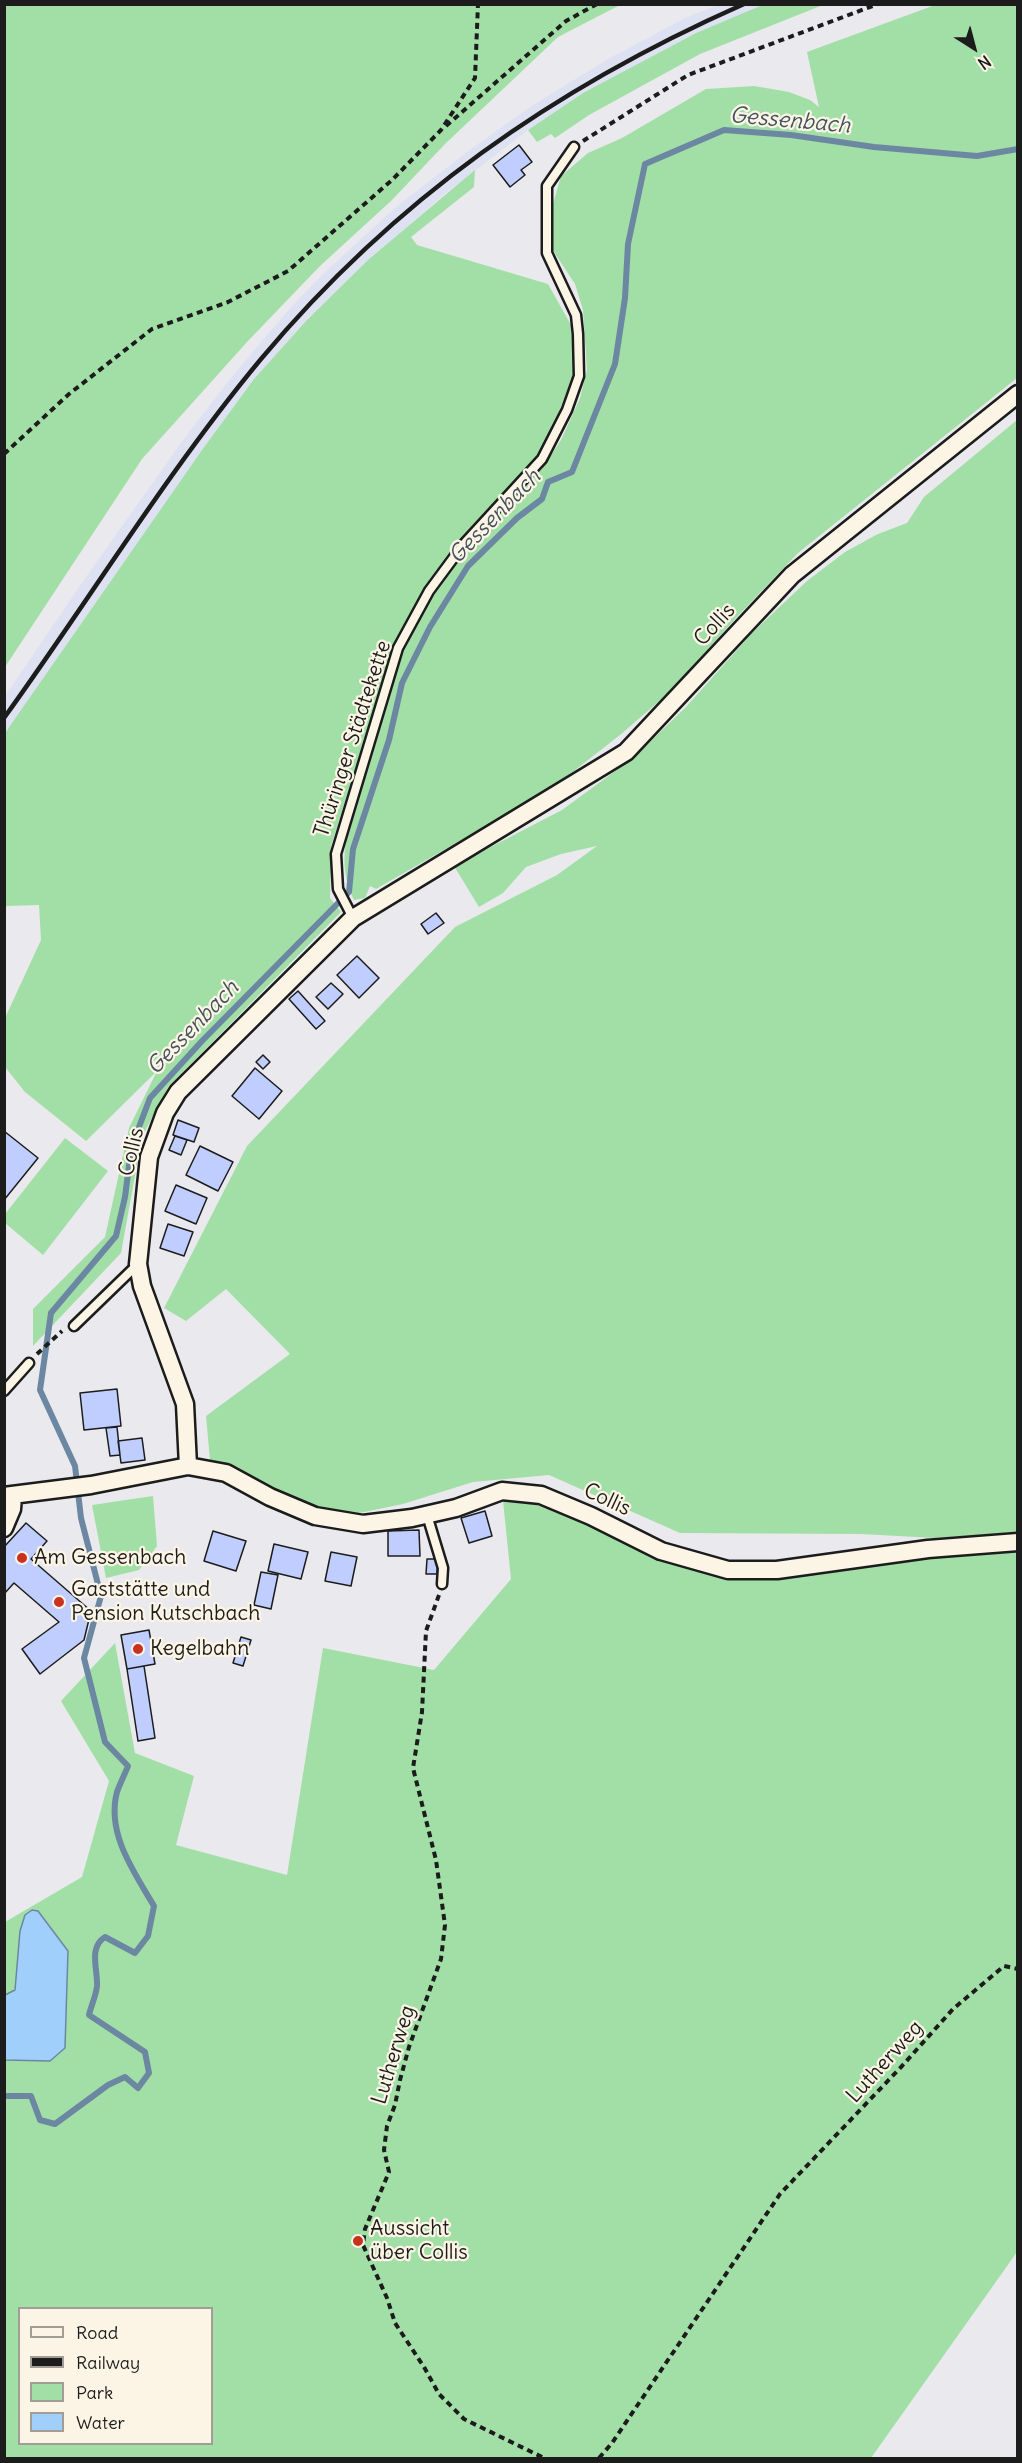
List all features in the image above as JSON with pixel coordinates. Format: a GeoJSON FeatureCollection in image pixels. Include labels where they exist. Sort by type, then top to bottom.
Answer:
{"type":"FeatureCollection","features":[{"type":"Feature","properties":{"kind":"street","name":"Collis"},"geometry":{"type":"LineString","coordinates":[[188,1466],[184,1404],[142,1286],[138,1264],[149,1157],[165,1113],[178,1092],[350,913],[433,868],[626,752],[792,575],[1017,394]]}},
{"type":"Feature","properties":{"kind":"street","name":"Collis"},"geometry":{"type":"LineString","coordinates":[[4,1528],[12,1509],[9,1496],[91,1485],[188,1466],[226,1473],[270,1497],[315,1516],[363,1524],[427,1515],[456,1508],[502,1491],[542,1495],[662,1551],[728,1570],[777,1570],[928,1549],[1017,1542]]}},
{"type":"Feature","properties":{"kind":"lane","name":"Thüringer Städtekette"},"geometry":{"type":"LineString","coordinates":[[350,913],[338,889],[336,855],[398,648],[429,591],[463,545],[542,459],[567,410],[579,376],[576,315],[547,253],[547,186],[574,147]]}},
{"type":"Feature","properties":{"kind":"lane"},"geometry":{"type":"LineString","coordinates":[[74,1326],[138,1264]]}},
{"type":"Feature","properties":{"kind":"lane"},"geometry":{"type":"LineString","coordinates":[[4,1391],[29,1363]]}},
{"type":"Feature","properties":{"kind":"lane"},"geometry":{"type":"LineString","coordinates":[[427,1515],[443,1568],[442,1584]]}},
{"type":"Feature","properties":{"kind":"path"},"geometry":{"type":"LineString","coordinates":[[441,130],[475,78],[478,4]]}},
{"type":"Feature","properties":{"kind":"path"},"geometry":{"type":"LineString","coordinates":[[4,454],[69,394],[152,329],[228,302],[288,271],[392,180],[441,130],[566,21],[597,4]]}},
{"type":"Feature","properties":{"kind":"path"},"geometry":{"type":"LineString","coordinates":[[574,147],[688,75],[878,4]]}},
{"type":"Feature","properties":{"kind":"path"},"geometry":{"type":"LineString","coordinates":[[36,1355],[58,1332]]}},
{"type":"Feature","properties":{"kind":"path","name":"Lutherweg"},"geometry":{"type":"LineString","coordinates":[[442,1584],[426,1631],[422,1712],[413,1768],[436,1860],[445,1924],[441,1959],[409,2047],[395,2105],[387,2126],[384,2150],[389,2172],[365,2229],[363,2245],[387,2298],[395,2324],[439,2394],[464,2419],[544,2458]]}},
{"type":"Feature","properties":{"kind":"path","name":"Lutherweg"},"geometry":{"type":"LineString","coordinates":[[599,2458],[612,2443],[780,2194],[895,2074],[953,2009],[1004,1966],[1017,1969]]}},
{"type":"Feature","properties":{"kind":"shaded area"},"geometry":{"type":"Polygon","coordinates":[[[718,5],[765,5],[696,33],[583,93],[528,130],[445,194],[369,259],[307,320],[254,379],[202,450],[5,733],[5,696],[88,574],[186,436],[234,374],[292,306],[324,273],[396,207],[533,105],[610,58],[685,18],[718,5]]]}},
{"type":"Feature","properties":{"kind":"green space"},"geometry":{"type":"Polygon","coordinates":[[[5,4],[620,5],[558,37],[445,144],[392,200],[320,266],[247,342],[142,459],[5,667],[5,4]]]}},
{"type":"Feature","properties":{"kind":"green space"},"geometry":{"type":"Polygon","coordinates":[[[765,4],[823,5],[700,54],[589,115],[555,138],[551,134],[537,142],[528,130],[583,93],[696,33],[765,4]]]}},
{"type":"Feature","properties":{"kind":"green space"},"geometry":{"type":"Polygon","coordinates":[[[935,5],[1017,5],[1017,378],[798,553],[671,691],[620,735],[570,774],[524,804],[376,889],[370,886],[365,898],[354,900],[345,870],[346,839],[396,666],[409,637],[443,579],[467,549],[542,469],[561,440],[580,398],[587,370],[583,310],[575,284],[552,249],[553,204],[561,176],[588,153],[622,138],[706,89],[754,86],[789,92],[810,100],[819,107],[807,52],[935,5]]]}},
{"type":"Feature","properties":{"kind":"green space"},"geometry":{"type":"Polygon","coordinates":[[[475,170],[474,187],[411,237],[417,245],[548,284],[571,325],[574,372],[557,417],[538,456],[459,541],[424,589],[393,650],[331,846],[330,898],[341,912],[168,1087],[142,1137],[121,1253],[33,1346],[33,1309],[105,1237],[129,1128],[157,1071],[86,1141],[25,1092],[5,1067],[5,1018],[41,940],[39,905],[7,906],[5,908],[5,733],[254,379],[307,320],[369,259],[475,170]]]}},
{"type":"Feature","properties":{"kind":"green space"},"geometry":{"type":"Polygon","coordinates":[[[1017,420],[1017,1532],[935,1538],[861,1534],[680,1533],[549,1475],[473,1482],[403,1504],[359,1513],[316,1508],[259,1484],[230,1466],[210,1460],[206,1416],[290,1354],[226,1289],[186,1321],[164,1308],[247,1146],[455,927],[557,875],[597,846],[561,854],[526,867],[503,893],[479,907],[454,866],[562,810],[633,758],[686,707],[753,632],[807,581],[845,552],[878,534],[907,523],[924,497],[1017,420]]]}},
{"type":"Feature","properties":{"kind":"green space"},"geometry":{"type":"Polygon","coordinates":[[[65,1138],[108,1171],[43,1255],[5,1223],[5,1214],[65,1138]]]}},
{"type":"Feature","properties":{"kind":"green space"},"geometry":{"type":"Polygon","coordinates":[[[502,1491],[549,1498],[728,1570],[1017,1542],[1017,2252],[871,2458],[5,2458],[5,2060],[50,2061],[68,1951],[38,1911],[25,1915],[20,1931],[15,1990],[5,1995],[5,1922],[82,1877],[109,1781],[61,1701],[115,1643],[135,1753],[194,1776],[176,1845],[287,1875],[323,1648],[434,1670],[511,1579],[502,1491]]]}},
{"type":"Feature","properties":{"kind":"green space"},"geometry":{"type":"Polygon","coordinates":[[[153,1496],[157,1546],[139,1570],[106,1578],[92,1505],[153,1496]]]}},
{"type":"Feature","properties":{"kind":"water"},"geometry":{"type":"Polygon","coordinates":[[[32,1910],[38,1911],[68,1951],[65,2048],[50,2061],[5,2060],[5,1995],[15,1990],[20,1931],[25,1915],[32,1910]]]}},
{"type":"Feature","properties":{"kind":"building"},"geometry":{"type":"Polygon","coordinates":[[[519,145],[532,162],[521,170],[525,175],[510,187],[493,165],[519,145]]]}},
{"type":"Feature","properties":{"kind":"building"},"geometry":{"type":"Polygon","coordinates":[[[436,913],[444,923],[428,934],[421,924],[436,913]]]}},
{"type":"Feature","properties":{"kind":"building"},"geometry":{"type":"Polygon","coordinates":[[[357,956],[379,978],[359,998],[337,975],[357,956]]]}},
{"type":"Feature","properties":{"kind":"building"},"geometry":{"type":"Polygon","coordinates":[[[331,983],[343,994],[328,1009],[316,997],[331,983]]]}},
{"type":"Feature","properties":{"kind":"building"},"geometry":{"type":"Polygon","coordinates":[[[298,991],[325,1021],[316,1029],[289,999],[298,991]]]}},
{"type":"Feature","properties":{"kind":"building"},"geometry":{"type":"Polygon","coordinates":[[[263,1055],[270,1062],[263,1069],[256,1062],[263,1055]]]}},
{"type":"Feature","properties":{"kind":"building"},"geometry":{"type":"Polygon","coordinates":[[[255,1068],[282,1091],[259,1119],[232,1096],[255,1068]]]}},
{"type":"Feature","properties":{"kind":"building"},"geometry":{"type":"Polygon","coordinates":[[[178,1120],[199,1128],[194,1142],[173,1135],[178,1120]]]}},
{"type":"Feature","properties":{"kind":"building"},"geometry":{"type":"Polygon","coordinates":[[[4,1131],[38,1158],[4,1200],[4,1131]]]}},
{"type":"Feature","properties":{"kind":"building"},"geometry":{"type":"Polygon","coordinates":[[[175,1136],[187,1140],[181,1155],[169,1150],[175,1136]]]}},
{"type":"Feature","properties":{"kind":"building"},"geometry":{"type":"Polygon","coordinates":[[[200,1146],[233,1162],[218,1191],[186,1175],[200,1146]]]}},
{"type":"Feature","properties":{"kind":"building"},"geometry":{"type":"Polygon","coordinates":[[[176,1185],[207,1198],[196,1224],[165,1211],[176,1185]]]}},
{"type":"Feature","properties":{"kind":"building"},"geometry":{"type":"Polygon","coordinates":[[[168,1224],[193,1232],[184,1256],[160,1248],[168,1224]]]}},
{"type":"Feature","properties":{"kind":"building"},"geometry":{"type":"Polygon","coordinates":[[[117,1389],[121,1426],[84,1430],[80,1393],[117,1389]]]}},
{"type":"Feature","properties":{"kind":"building"},"geometry":{"type":"Polygon","coordinates":[[[117,1427],[120,1455],[110,1456],[106,1428],[117,1427]]]}},
{"type":"Feature","properties":{"kind":"building"},"geometry":{"type":"Polygon","coordinates":[[[142,1438],[145,1460],[121,1463],[118,1441],[142,1438]]]}},
{"type":"Feature","properties":{"kind":"building"},"geometry":{"type":"Polygon","coordinates":[[[485,1511],[492,1536],[469,1543],[461,1518],[485,1511]]]}},
{"type":"Feature","properties":{"kind":"building","name":"Gaststätte und Pension Kutschbach"},"geometry":{"type":"Polygon","coordinates":[[[26,1523],[47,1541],[31,1559],[91,1611],[84,1640],[40,1674],[22,1649],[59,1622],[14,1583],[4,1594],[4,1547],[26,1523]]]}},
{"type":"Feature","properties":{"kind":"building"},"geometry":{"type":"Polygon","coordinates":[[[419,1530],[420,1556],[388,1556],[388,1531],[419,1530]]]}},
{"type":"Feature","properties":{"kind":"building"},"geometry":{"type":"Polygon","coordinates":[[[213,1531],[246,1541],[236,1571],[204,1561],[213,1531]]]}},
{"type":"Feature","properties":{"kind":"building"},"geometry":{"type":"Polygon","coordinates":[[[274,1544],[308,1552],[301,1579],[268,1571],[274,1544]]]}},
{"type":"Feature","properties":{"kind":"building"},"geometry":{"type":"Polygon","coordinates":[[[331,1552],[357,1557],[351,1586],[325,1581],[331,1552]]]}},
{"type":"Feature","properties":{"kind":"building"},"geometry":{"type":"Polygon","coordinates":[[[427,1559],[438,1559],[437,1574],[426,1574],[427,1559]]]}},
{"type":"Feature","properties":{"kind":"building"},"geometry":{"type":"Polygon","coordinates":[[[261,1572],[278,1575],[271,1609],[254,1605],[261,1572]]]}},
{"type":"Feature","properties":{"kind":"building","name":"Kegelbahn"},"geometry":{"type":"Polygon","coordinates":[[[149,1630],[155,1664],[127,1669],[121,1635],[149,1630]]]}},
{"type":"Feature","properties":{"kind":"building"},"geometry":{"type":"Polygon","coordinates":[[[241,1637],[251,1640],[243,1666],[233,1663],[241,1637]]]}},
{"type":"Feature","properties":{"kind":"building"},"geometry":{"type":"Polygon","coordinates":[[[144,1666],[155,1738],[138,1741],[127,1669],[144,1666]]]}},
{"type":"Feature","properties":{"kind":"waterway","name":"Gessenbach"},"geometry":{"type":"LineString","coordinates":[[4,2096],[31,2096],[40,2120],[55,2124],[108,2085],[125,2077],[138,2088],[149,2073],[145,2052],[89,2015],[96,1990],[95,1953],[97,1947],[105,1937],[135,1953],[148,1936],[154,1906],[124,1852],[115,1822],[117,1792],[128,1766],[105,1742],[84,1658],[101,1596],[81,1518],[75,1466],[40,1390],[51,1313],[116,1236],[125,1197],[130,1158],[150,1098],[202,1041],[349,892],[353,849],[389,740],[402,683],[430,627],[468,566],[517,518],[542,499],[548,482],[572,472],[615,364],[625,298],[628,244],[645,164],[724,130],[791,135],[874,147],[977,156],[1018,149]]}},
{"type":"Feature","properties":{"kind":"railway"},"geometry":{"type":"LineString","coordinates":[[4,718],[161,491],[226,402],[312,301],[366,248],[482,153],[543,111],[607,72],[744,4]]}},
{"type":"Feature","properties":{"kind":"place","name":"Am Gessenbach"},"geometry":{"type":"Point","coordinates":[22,1558]}},
{"type":"Feature","properties":{"kind":"place","name":"Gaststätte und Pension Kutschbach"},"geometry":{"type":"Point","coordinates":[59,1602]}},
{"type":"Feature","properties":{"kind":"place","name":"Kegelbahn"},"geometry":{"type":"Point","coordinates":[138,1649]}},
{"type":"Feature","properties":{"kind":"place","name":"Aussicht über Collis"},"geometry":{"type":"Point","coordinates":[358,2241]}}]}
